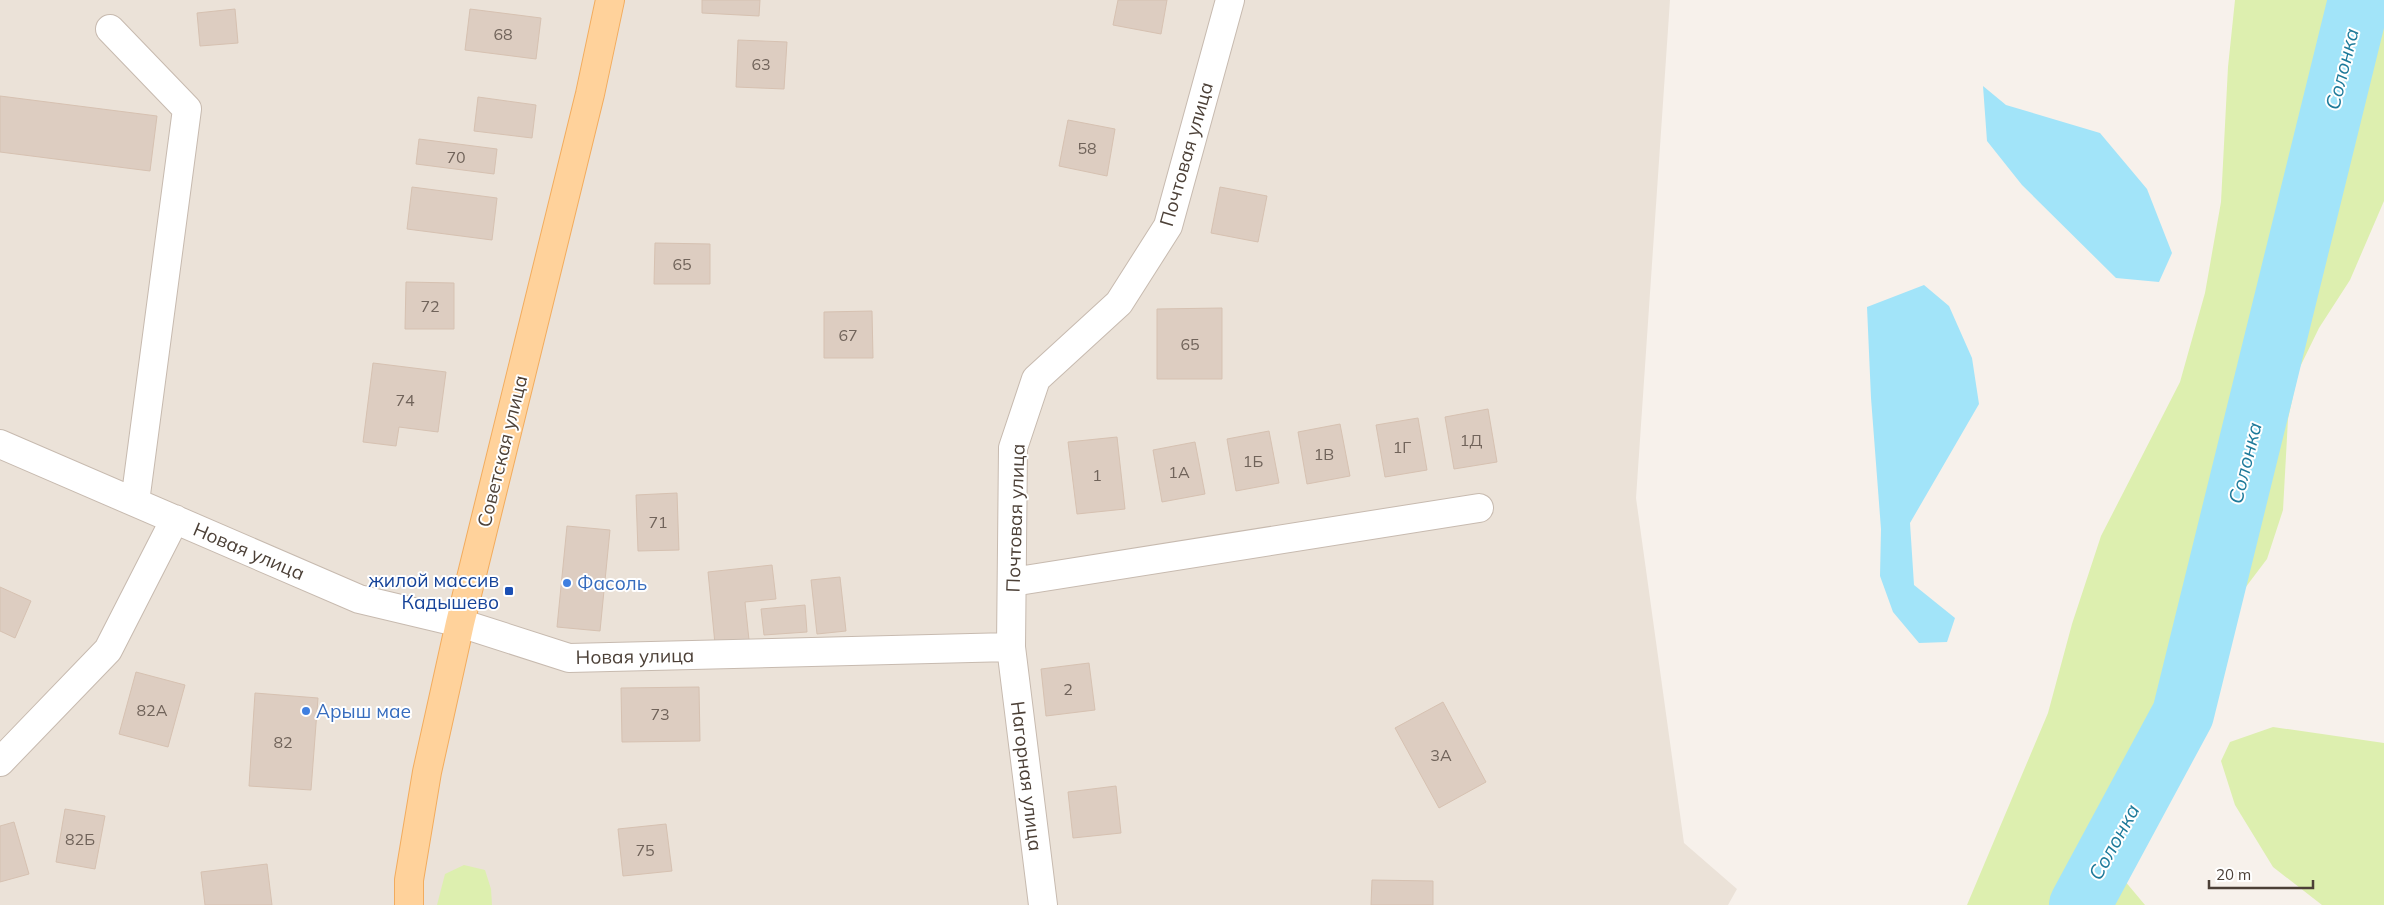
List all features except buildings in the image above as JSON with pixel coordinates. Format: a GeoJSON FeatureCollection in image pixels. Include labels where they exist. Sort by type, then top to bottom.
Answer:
{"type":"FeatureCollection","features":[{"type":"Feature","properties":{"kind":"main road","name":"Советская улица"},"geometry":{"type":"LineString","coordinates":[[409,905],[409,880],[427,772],[460,623],[590,94],[610,0]]}},
{"type":"Feature","properties":{"kind":"street","name":"Почтовая улица"},"geometry":{"type":"LineString","coordinates":[[1011,647],[1013,448],[1036,379],[1119,303],[1168,226],[1230,0]]}},
{"type":"Feature","properties":{"kind":"street"},"geometry":{"type":"LineString","coordinates":[[110,29],[187,110],[135,502]]}},
{"type":"Feature","properties":{"kind":"street","name":"Новая улица"},"geometry":{"type":"LineString","coordinates":[[0,444],[359,599],[460,623],[569,658],[1011,647]]}},
{"type":"Feature","properties":{"kind":"street"},"geometry":{"type":"LineString","coordinates":[[1012,582],[1479,508]]}},
{"type":"Feature","properties":{"kind":"street"},"geometry":{"type":"LineString","coordinates":[[0,762],[108,650],[175,519]]}},
{"type":"Feature","properties":{"kind":"street","name":"Нагорная улица"},"geometry":{"type":"LineString","coordinates":[[1011,647],[1043,905]]}},
{"type":"Feature","properties":{"kind":"shaded area"},"geometry":{"type":"Polygon","coordinates":[[[0,0],[1670,0],[1636,498],[1684,843],[1737,889],[1728,905],[0,905],[0,0]]]}},
{"type":"Feature","properties":{"kind":"green space"},"geometry":{"type":"Polygon","coordinates":[[[2235,0],[2384,0],[2384,201],[2350,280],[2319,328],[2299,369],[2288,419],[2283,510],[2267,559],[2239,596],[2202,624],[2186,642],[2133,788],[2116,852],[2119,874],[2145,905],[1967,905],[2048,713],[2072,624],[2101,536],[2180,382],[2205,293],[2221,202],[2228,67],[2235,0]]]}},
{"type":"Feature","properties":{"kind":"green space"},"geometry":{"type":"Polygon","coordinates":[[[2273,727],[2384,743],[2384,905],[2322,905],[2273,867],[2235,805],[2221,761],[2230,742],[2273,727]]]}},
{"type":"Feature","properties":{"kind":"green space"},"geometry":{"type":"Polygon","coordinates":[[[464,865],[485,870],[491,889],[492,905],[437,905],[445,874],[464,865]]]}},
{"type":"Feature","properties":{"kind":"water"},"geometry":{"type":"Polygon","coordinates":[[[1983,86],[2006,105],[2100,133],[2147,189],[2172,253],[2159,282],[2116,278],[2022,185],[1987,141],[1983,86]]]}},
{"type":"Feature","properties":{"kind":"water"},"geometry":{"type":"Polygon","coordinates":[[[1924,285],[1949,306],[1972,358],[1979,404],[1910,523],[1914,585],[1955,618],[1947,642],[1919,643],[1893,612],[1880,576],[1881,529],[1871,398],[1867,307],[1924,285]]]}},
{"type":"Feature","properties":{"kind":"waterway","name":"Солонка"},"geometry":{"type":"LineString","coordinates":[[2080,905],[2183,714],[2359,0]]}},
{"type":"Feature","properties":{"kind":"place","name":"Фасоль"},"geometry":{"type":"Point","coordinates":[567,583]}},
{"type":"Feature","properties":{"kind":"place","name":"жилой массив Кадышево"},"geometry":{"type":"Point","coordinates":[509,591]}},
{"type":"Feature","properties":{"kind":"place","name":"Арыш мае"},"geometry":{"type":"Point","coordinates":[306,711]}}]}
